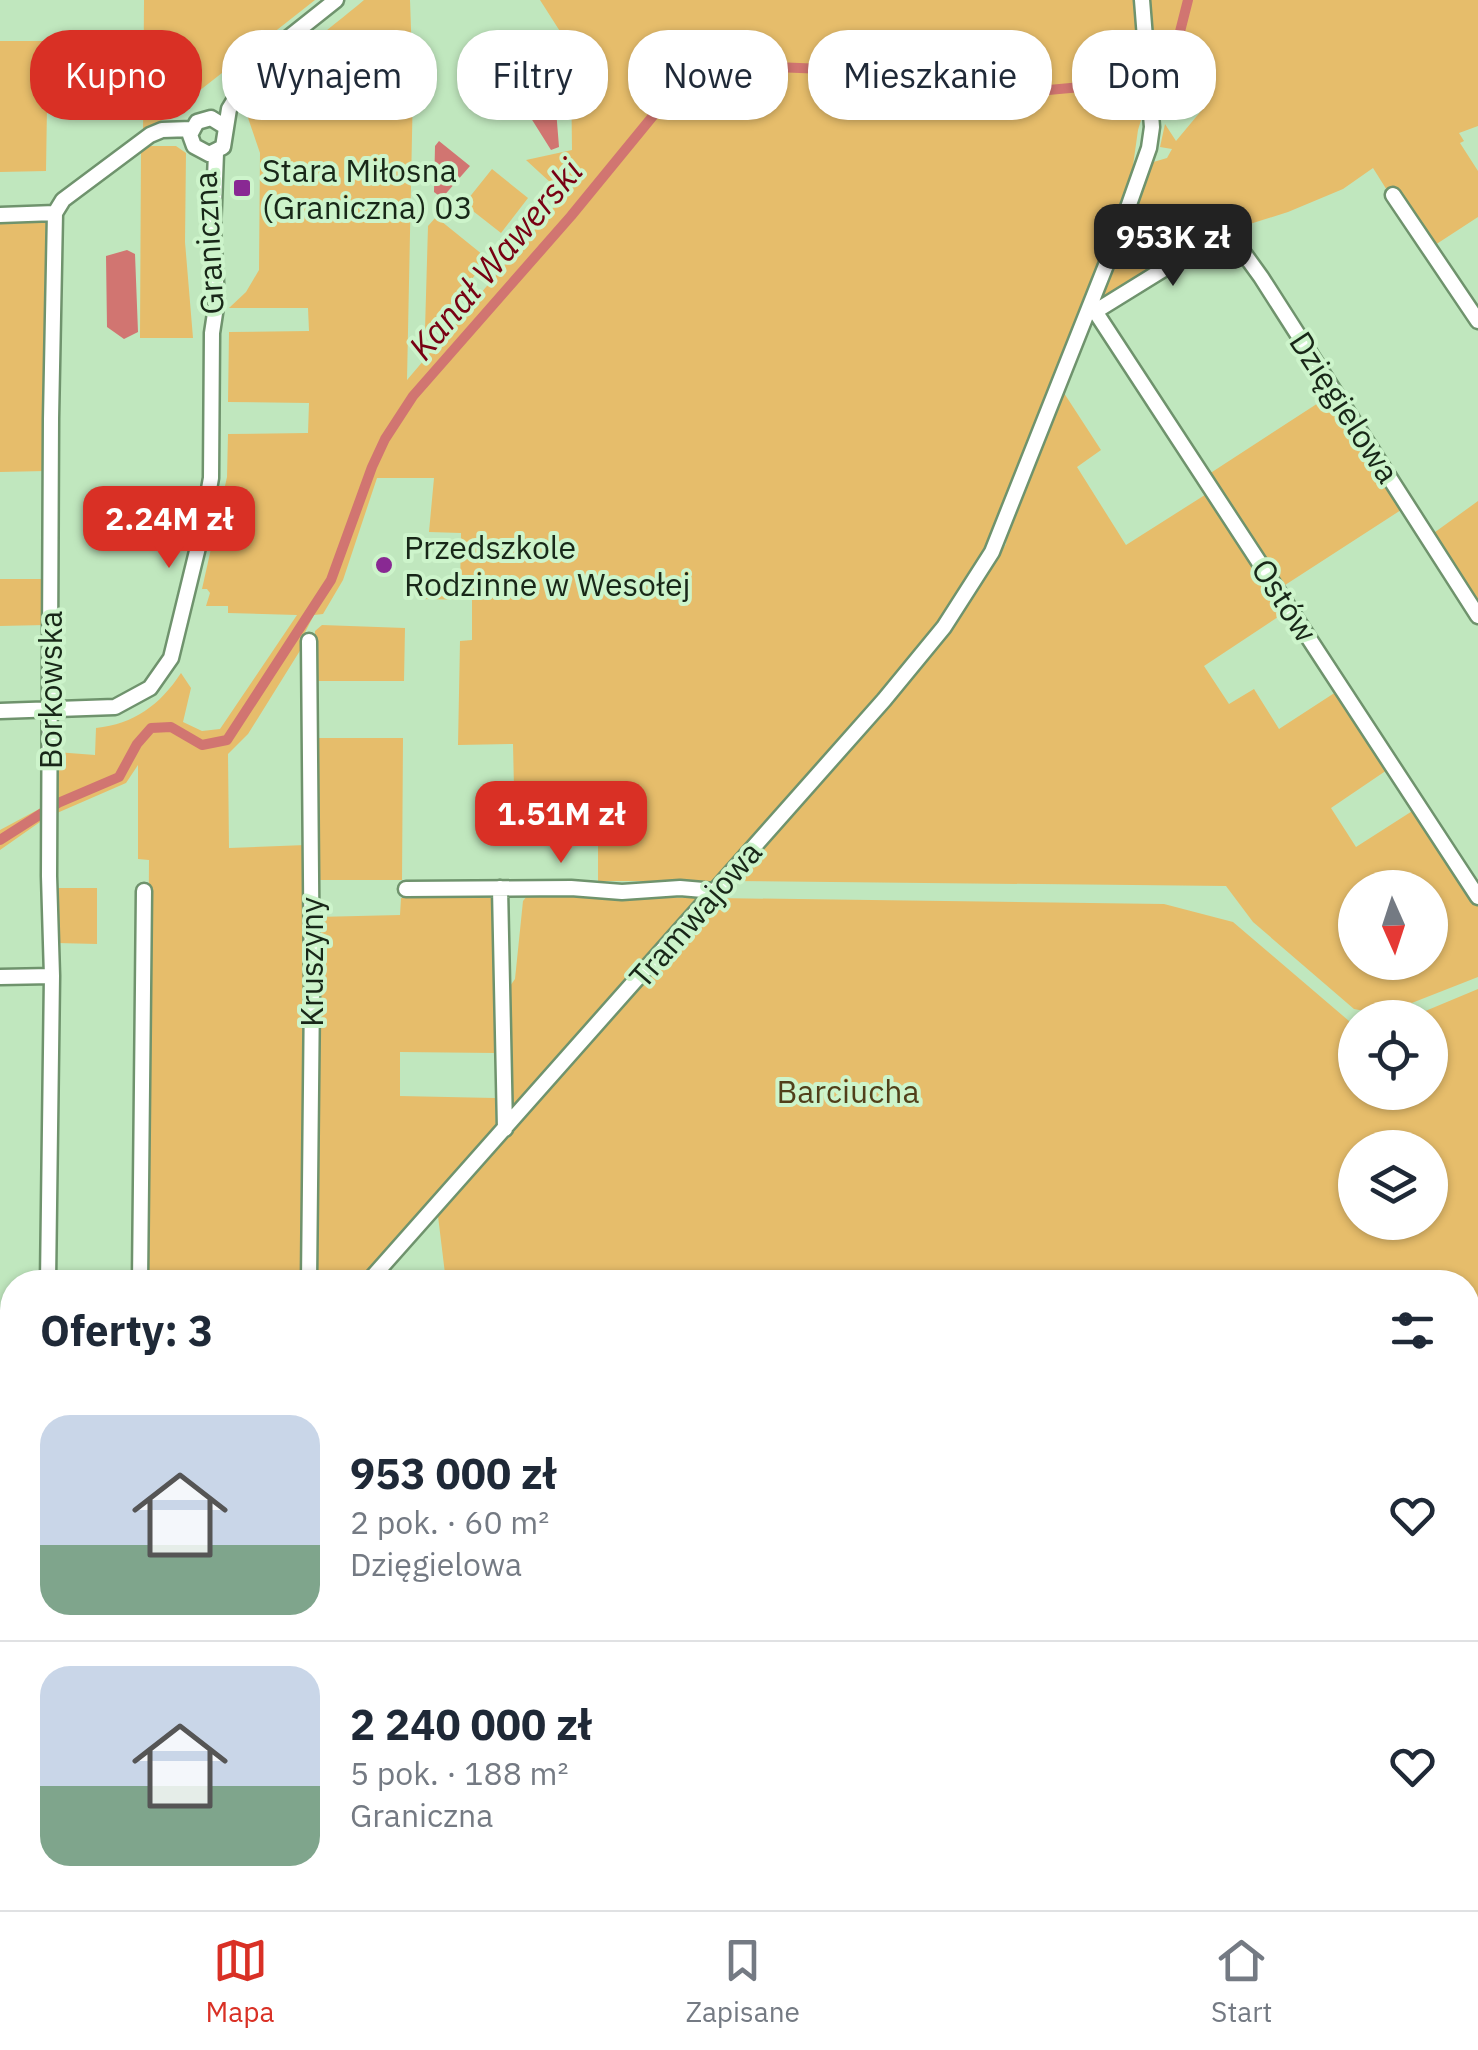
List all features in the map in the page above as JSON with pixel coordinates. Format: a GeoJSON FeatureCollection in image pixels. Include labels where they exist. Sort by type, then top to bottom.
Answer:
{"type":"FeatureCollection","features":[{"type":"Feature","properties":{"kind":"street","name":"Graniczna"},"geometry":{"type":"LineString","coordinates":[[0,711],[97,710],[125,704],[150,688],[171,658],[210,491],[212,334],[217,304],[209,153],[226,141],[218,122],[256,65],[336,0]]}},
{"type":"Feature","properties":{"kind":"street","name":"Tramwajowa"},"geometry":{"type":"LineString","coordinates":[[379,1270],[884,700],[978,578],[1002,531],[1093,308],[1149,148],[1151,91],[1142,0]]}},
{"type":"Feature","properties":{"kind":"street"},"geometry":{"type":"LineString","coordinates":[[192,135],[200,120],[218,122]]}},
{"type":"Feature","properties":{"kind":"street"},"geometry":{"type":"LineString","coordinates":[[0,215],[55,213],[63,200],[144,140],[192,135]]}},
{"type":"Feature","properties":{"kind":"street"},"geometry":{"type":"LineString","coordinates":[[192,135],[209,153]]}},
{"type":"Feature","properties":{"kind":"street"},"geometry":{"type":"LineString","coordinates":[[1393,195],[1478,321]]}},
{"type":"Feature","properties":{"kind":"street","name":"Borkowska"},"geometry":{"type":"LineString","coordinates":[[48,1270],[55,213]]}},
{"type":"Feature","properties":{"kind":"street","name":"Dzięgielowa"},"geometry":{"type":"LineString","coordinates":[[1093,308],[1227,230],[1478,616]]}},
{"type":"Feature","properties":{"kind":"street","name":"Ostów"},"geometry":{"type":"LineString","coordinates":[[1093,308],[1478,896]]}},
{"type":"Feature","properties":{"kind":"street","name":"Kruszyny"},"geometry":{"type":"LineString","coordinates":[[308,641],[312,992],[309,1270]]}},
{"type":"Feature","properties":{"kind":"street"},"geometry":{"type":"LineString","coordinates":[[500,888],[505,1128]]}},
{"type":"Feature","properties":{"kind":"street"},"geometry":{"type":"LineString","coordinates":[[406,889],[715,891]]}},
{"type":"Feature","properties":{"kind":"street"},"geometry":{"type":"LineString","coordinates":[[140,1270],[144,892]]}},
{"type":"Feature","properties":{"kind":"street"},"geometry":{"type":"LineString","coordinates":[[0,977],[52,976]]}},
{"type":"Feature","properties":{"kind":"green space"},"geometry":{"type":"Polygon","coordinates":[[[144,0],[315,0],[277,30],[222,30],[222,73],[202,89],[202,30],[144,30],[144,0]]]}},
{"type":"Feature","properties":{"kind":"green space"},"geometry":{"type":"Polygon","coordinates":[[[364,0],[410,0],[411,30],[327,30],[364,0]]]}},
{"type":"Feature","properties":{"kind":"green space"},"geometry":{"type":"Polygon","coordinates":[[[540,0],[1138,0],[1141,30],[1072,30],[1072,120],[1141,120],[1129,194],[997,534],[941,623],[897,679],[717,881],[598,881],[598,789],[514,789],[513,744],[458,745],[460,641],[472,640],[472,600],[424,599],[424,591],[460,591],[461,533],[429,532],[434,478],[377,478],[343,580],[323,614],[314,615],[301,640],[301,649],[248,734],[228,754],[229,848],[306,845],[303,1270],[146,1270],[149,860],[138,859],[138,765],[126,783],[57,813],[56,752],[95,755],[96,728],[145,711],[181,673],[191,688],[183,722],[202,731],[220,729],[297,615],[228,613],[228,606],[206,606],[210,593],[202,589],[227,477],[228,434],[308,433],[309,403],[228,402],[229,332],[309,331],[308,308],[229,308],[246,292],[259,270],[260,153],[249,120],[412,120],[407,380],[564,195],[526,160],[572,150],[572,120],[608,120],[608,30],[559,30],[540,0]]]}},
{"type":"Feature","properties":{"kind":"green space"},"geometry":{"type":"Polygon","coordinates":[[[1146,0],[1478,0],[1478,126],[1459,133],[1464,141],[1460,143],[1478,171],[1478,217],[1435,245],[1390,195],[1373,168],[1343,189],[1234,229],[1106,300],[1102,295],[1150,163],[1167,158],[1172,149],[1160,147],[1165,124],[1176,141],[1194,120],[1216,120],[1216,30],[1150,30],[1146,0]]]}},
{"type":"Feature","properties":{"kind":"green space"},"geometry":{"type":"Polygon","coordinates":[[[0,41],[30,41],[30,120],[47,120],[46,171],[0,172],[0,41]]]}},
{"type":"Feature","properties":{"kind":"green space"},"geometry":{"type":"Polygon","coordinates":[[[143,120],[162,120],[143,135],[143,120]]]}},
{"type":"Feature","properties":{"kind":"green space"},"geometry":{"type":"Polygon","coordinates":[[[149,146],[176,146],[186,153],[185,242],[193,338],[140,338],[141,150],[149,146]]]}},
{"type":"Feature","properties":{"kind":"green space"},"geometry":{"type":"Polygon","coordinates":[[[492,169],[528,198],[501,233],[464,204],[492,169]]]}},
{"type":"Feature","properties":{"kind":"green space"},"geometry":{"type":"Polygon","coordinates":[[[436,217],[488,259],[429,332],[425,330],[428,226],[436,217]]]}},
{"type":"Feature","properties":{"kind":"green space"},"geometry":{"type":"Polygon","coordinates":[[[46,219],[42,450],[45,471],[0,472],[0,220],[46,219]]]}},
{"type":"Feature","properties":{"kind":"green space"},"geometry":{"type":"Polygon","coordinates":[[[1062,390],[1101,450],[1077,467],[1126,545],[1208,493],[1287,611],[1204,666],[1229,704],[1254,689],[1279,729],[1339,690],[1390,768],[1331,808],[1356,847],[1417,808],[1478,904],[1478,977],[1419,1000],[1344,1000],[1253,922],[1226,886],[732,881],[928,660],[1006,544],[1007,530],[1062,390]]]}},
{"type":"Feature","properties":{"kind":"green space"},"geometry":{"type":"Polygon","coordinates":[[[1329,396],[1401,510],[1282,587],[1209,474],[1329,396]]]}},
{"type":"Feature","properties":{"kind":"green space"},"geometry":{"type":"Polygon","coordinates":[[[1478,501],[1478,608],[1431,535],[1478,501]]]}},
{"type":"Feature","properties":{"kind":"green space"},"geometry":{"type":"Polygon","coordinates":[[[0,579],[45,579],[46,625],[0,626],[0,579]]]}},
{"type":"Feature","properties":{"kind":"green space"},"geometry":{"type":"Polygon","coordinates":[[[322,625],[405,628],[404,681],[315,681],[315,631],[322,625]]]}},
{"type":"Feature","properties":{"kind":"green space"},"geometry":{"type":"Polygon","coordinates":[[[315,738],[403,738],[402,880],[315,880],[315,738]]]}},
{"type":"Feature","properties":{"kind":"green space"},"geometry":{"type":"Polygon","coordinates":[[[41,808],[40,822],[0,850],[0,830],[41,808]]]}},
{"type":"Feature","properties":{"kind":"green space"},"geometry":{"type":"Polygon","coordinates":[[[57,888],[97,888],[97,944],[57,943],[57,888]]]}},
{"type":"Feature","properties":{"kind":"green space"},"geometry":{"type":"Polygon","coordinates":[[[527,896],[699,898],[508,1115],[510,986],[515,979],[523,901],[527,896]]]}},
{"type":"Feature","properties":{"kind":"green space"},"geometry":{"type":"Polygon","coordinates":[[[401,898],[495,898],[496,1053],[400,1052],[400,1096],[495,1098],[496,1128],[372,1270],[313,1270],[316,917],[400,915],[401,898]]]}},
{"type":"Feature","properties":{"kind":"green space","name":"Barciucha"},"geometry":{"type":"Polygon","coordinates":[[[716,898],[1164,904],[1233,922],[1338,1012],[1338,1110],[1448,1110],[1448,1002],[1478,989],[1478,1270],[445,1270],[438,1216],[716,898]]]}},
{"type":"Feature","properties":{"kind":"shaded area"},"geometry":{"type":"Polygon","coordinates":[[[532,120],[557,120],[559,147],[551,150],[532,120]]]}},
{"type":"Feature","properties":{"kind":"shaded area"},"geometry":{"type":"Polygon","coordinates":[[[439,141],[470,166],[442,198],[434,192],[435,146],[439,141]]]}},
{"type":"Feature","properties":{"kind":"shaded area"},"geometry":{"type":"Polygon","coordinates":[[[127,250],[135,254],[138,332],[124,339],[107,327],[106,256],[127,250]]]}},
{"type":"Feature","properties":{"kind":"waterway","name":"Kanał Wawerski"},"geometry":{"type":"LineString","coordinates":[[0,840],[58,803],[119,777],[151,728],[171,727],[202,745],[227,740],[331,580],[372,467],[413,396],[657,111],[711,68],[722,65],[900,72],[943,78],[994,95],[1157,80],[1171,67],[1188,0]]}},
{"type":"Feature","properties":{"kind":"place","name":"Stara Miłosna (Graniczna) 03"},"geometry":{"type":"Point","coordinates":[242,188]}},
{"type":"Feature","properties":{"kind":"place","name":"Przedszkole Rodzinne w Wesołej"},"geometry":{"type":"Point","coordinates":[384,565]}}]}
